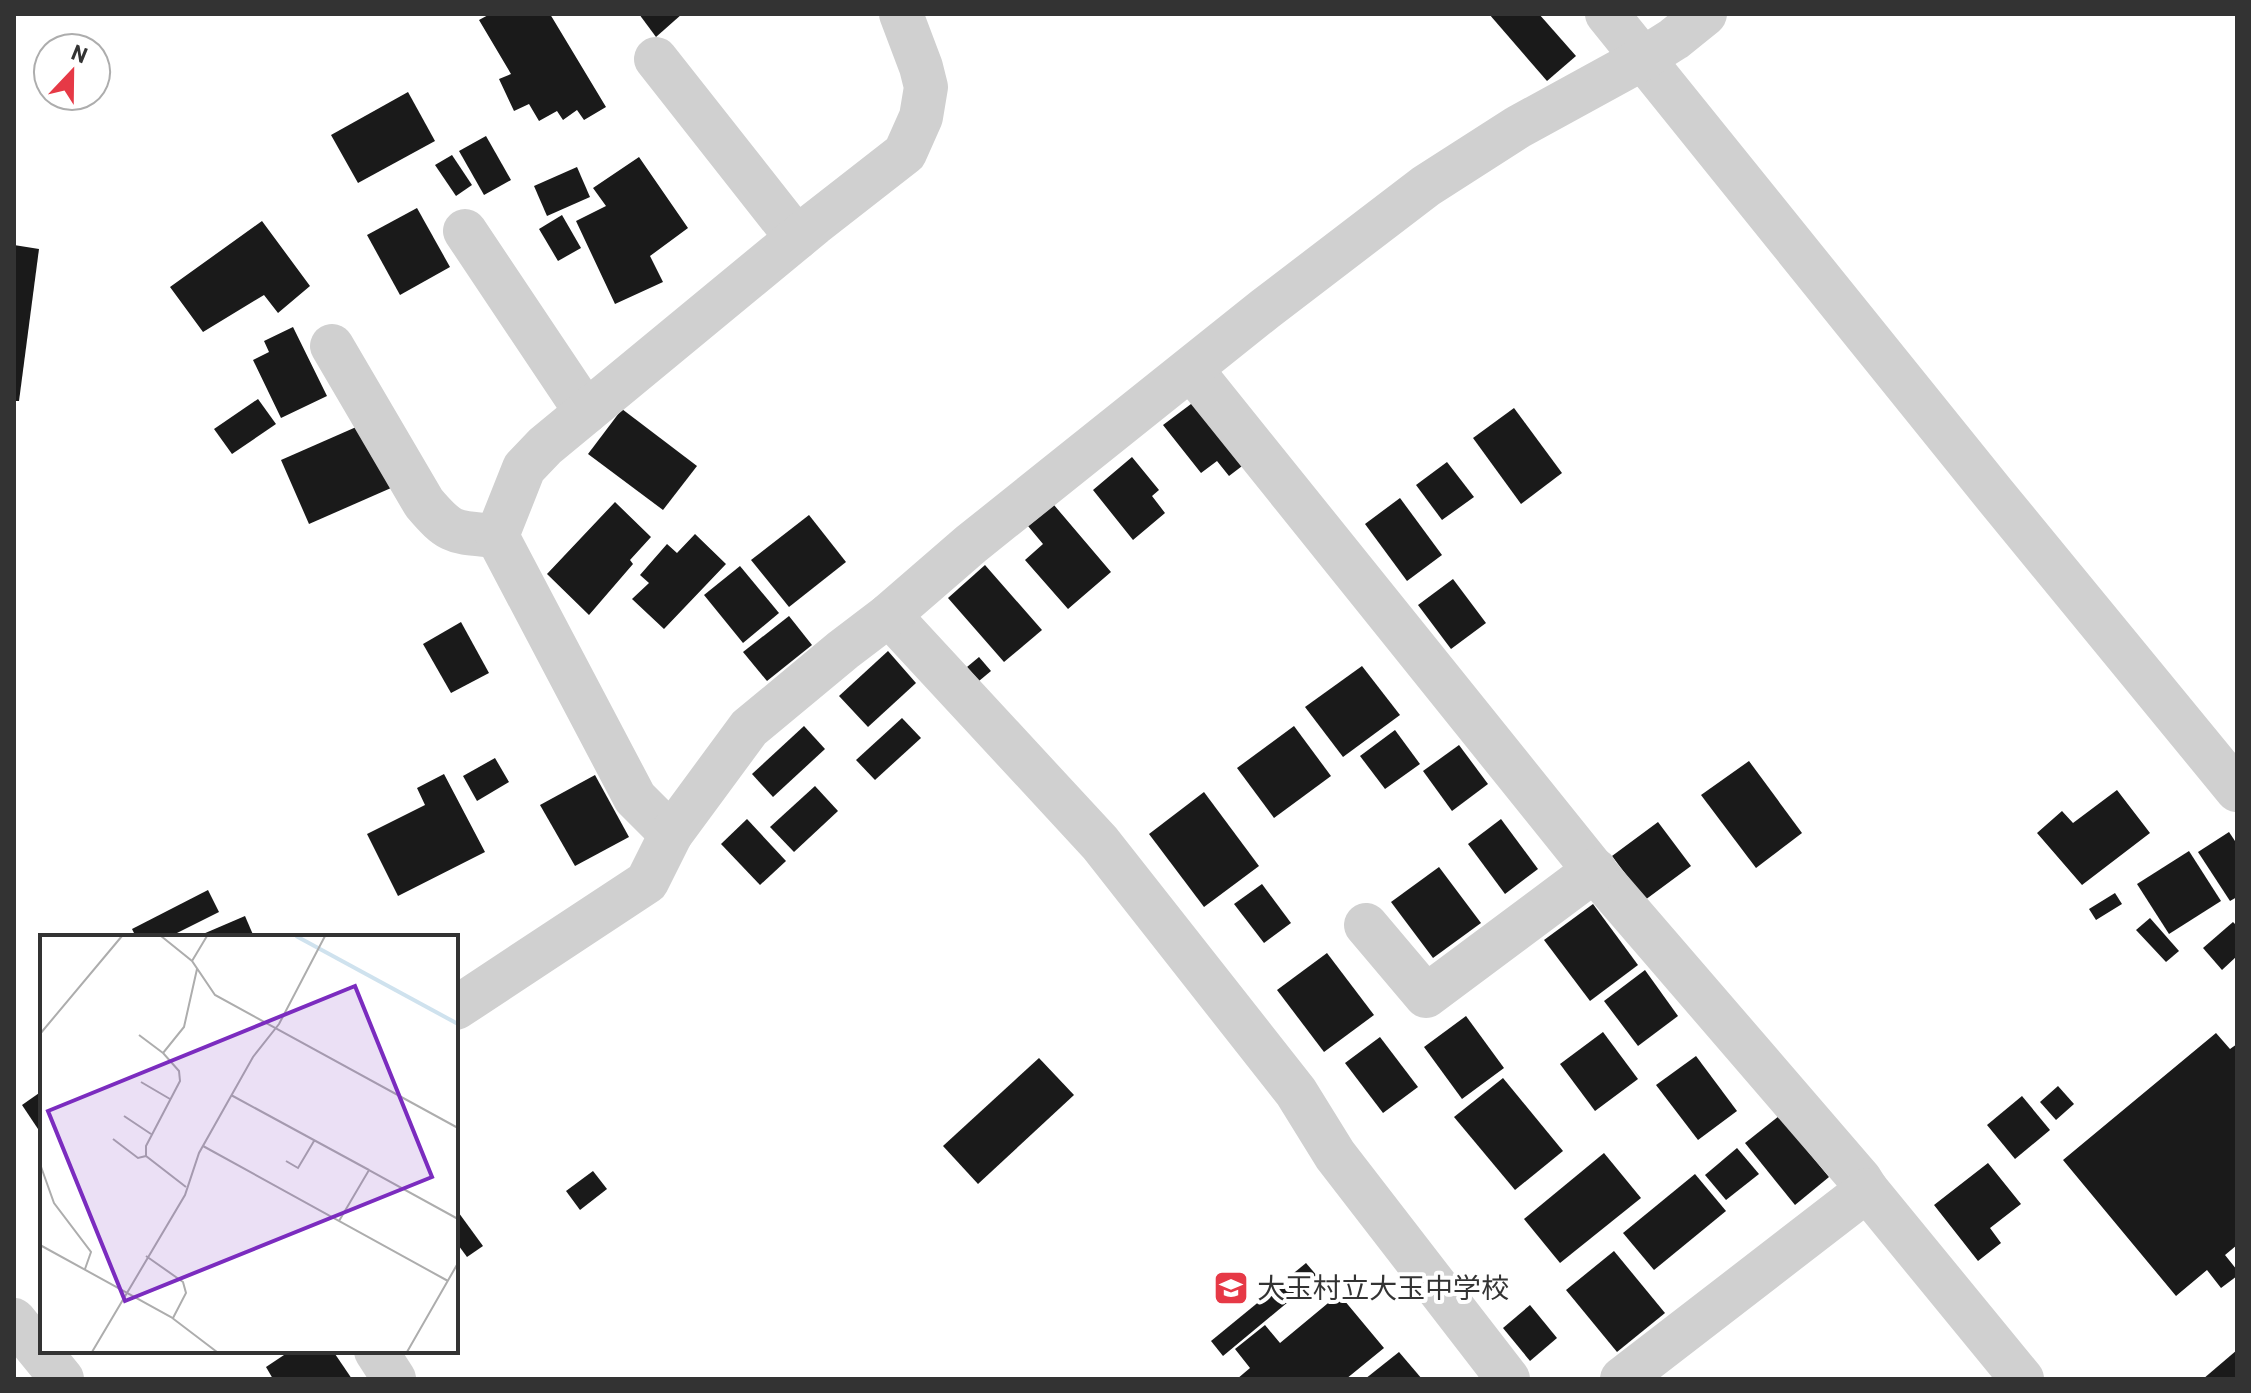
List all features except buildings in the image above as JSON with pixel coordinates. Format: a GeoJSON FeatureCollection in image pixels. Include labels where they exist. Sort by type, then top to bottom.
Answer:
{"type":"FeatureCollection","features":[{"type":"Feature","properties":{"kind":"street"},"geometry":{"type":"LineString","coordinates":[[671,834],[635,798],[497,536],[524,468],[545,446],[905,153],[921,117],[926,87],[901,14]]}},
{"type":"Feature","properties":{"kind":"street"},"geometry":{"type":"LineString","coordinates":[[1607,14],[2237,790]]}},
{"type":"Feature","properties":{"kind":"street"},"geometry":{"type":"LineString","coordinates":[[458,1007],[647,882],[671,834],[749,728],[971,544],[1426,186],[1518,127],[1644,58],[1705,14]]}},
{"type":"Feature","properties":{"kind":"street"},"geometry":{"type":"LineString","coordinates":[[656,59],[797,238]]}},
{"type":"Feature","properties":{"kind":"street"},"geometry":{"type":"LineString","coordinates":[[465,231],[586,412]]}},
{"type":"Feature","properties":{"kind":"street"},"geometry":{"type":"LineString","coordinates":[[332,346],[424,503],[443,526],[459,533],[497,536]]}},
{"type":"Feature","properties":{"kind":"street"},"geometry":{"type":"LineString","coordinates":[[1191,369],[1595,870],[1860,1179],[2022,1379]]}},
{"type":"Feature","properties":{"kind":"street"},"geometry":{"type":"LineString","coordinates":[[889,615],[1100,843],[1296,1092],[1335,1155],[1508,1379]]}},
{"type":"Feature","properties":{"kind":"street"},"geometry":{"type":"LineString","coordinates":[[1366,925],[1426,996],[1595,870]]}},
{"type":"Feature","properties":{"kind":"street"},"geometry":{"type":"LineString","coordinates":[[1622,1379],[1867,1190]]}},
{"type":"Feature","properties":{"kind":"street"},"geometry":{"type":"LineString","coordinates":[[24,1332],[40,1352]]}},
{"type":"Feature","properties":{"kind":"street"},"geometry":{"type":"LineString","coordinates":[[41,1353],[62,1379]]}},
{"type":"Feature","properties":{"kind":"street"},"geometry":{"type":"LineString","coordinates":[[377,1353],[394,1379]]}},
{"type":"Feature","properties":{"kind":"place","name":"大玉村立大玉中学校"},"geometry":{"type":"Point","coordinates":[1231,1288]}}]}
